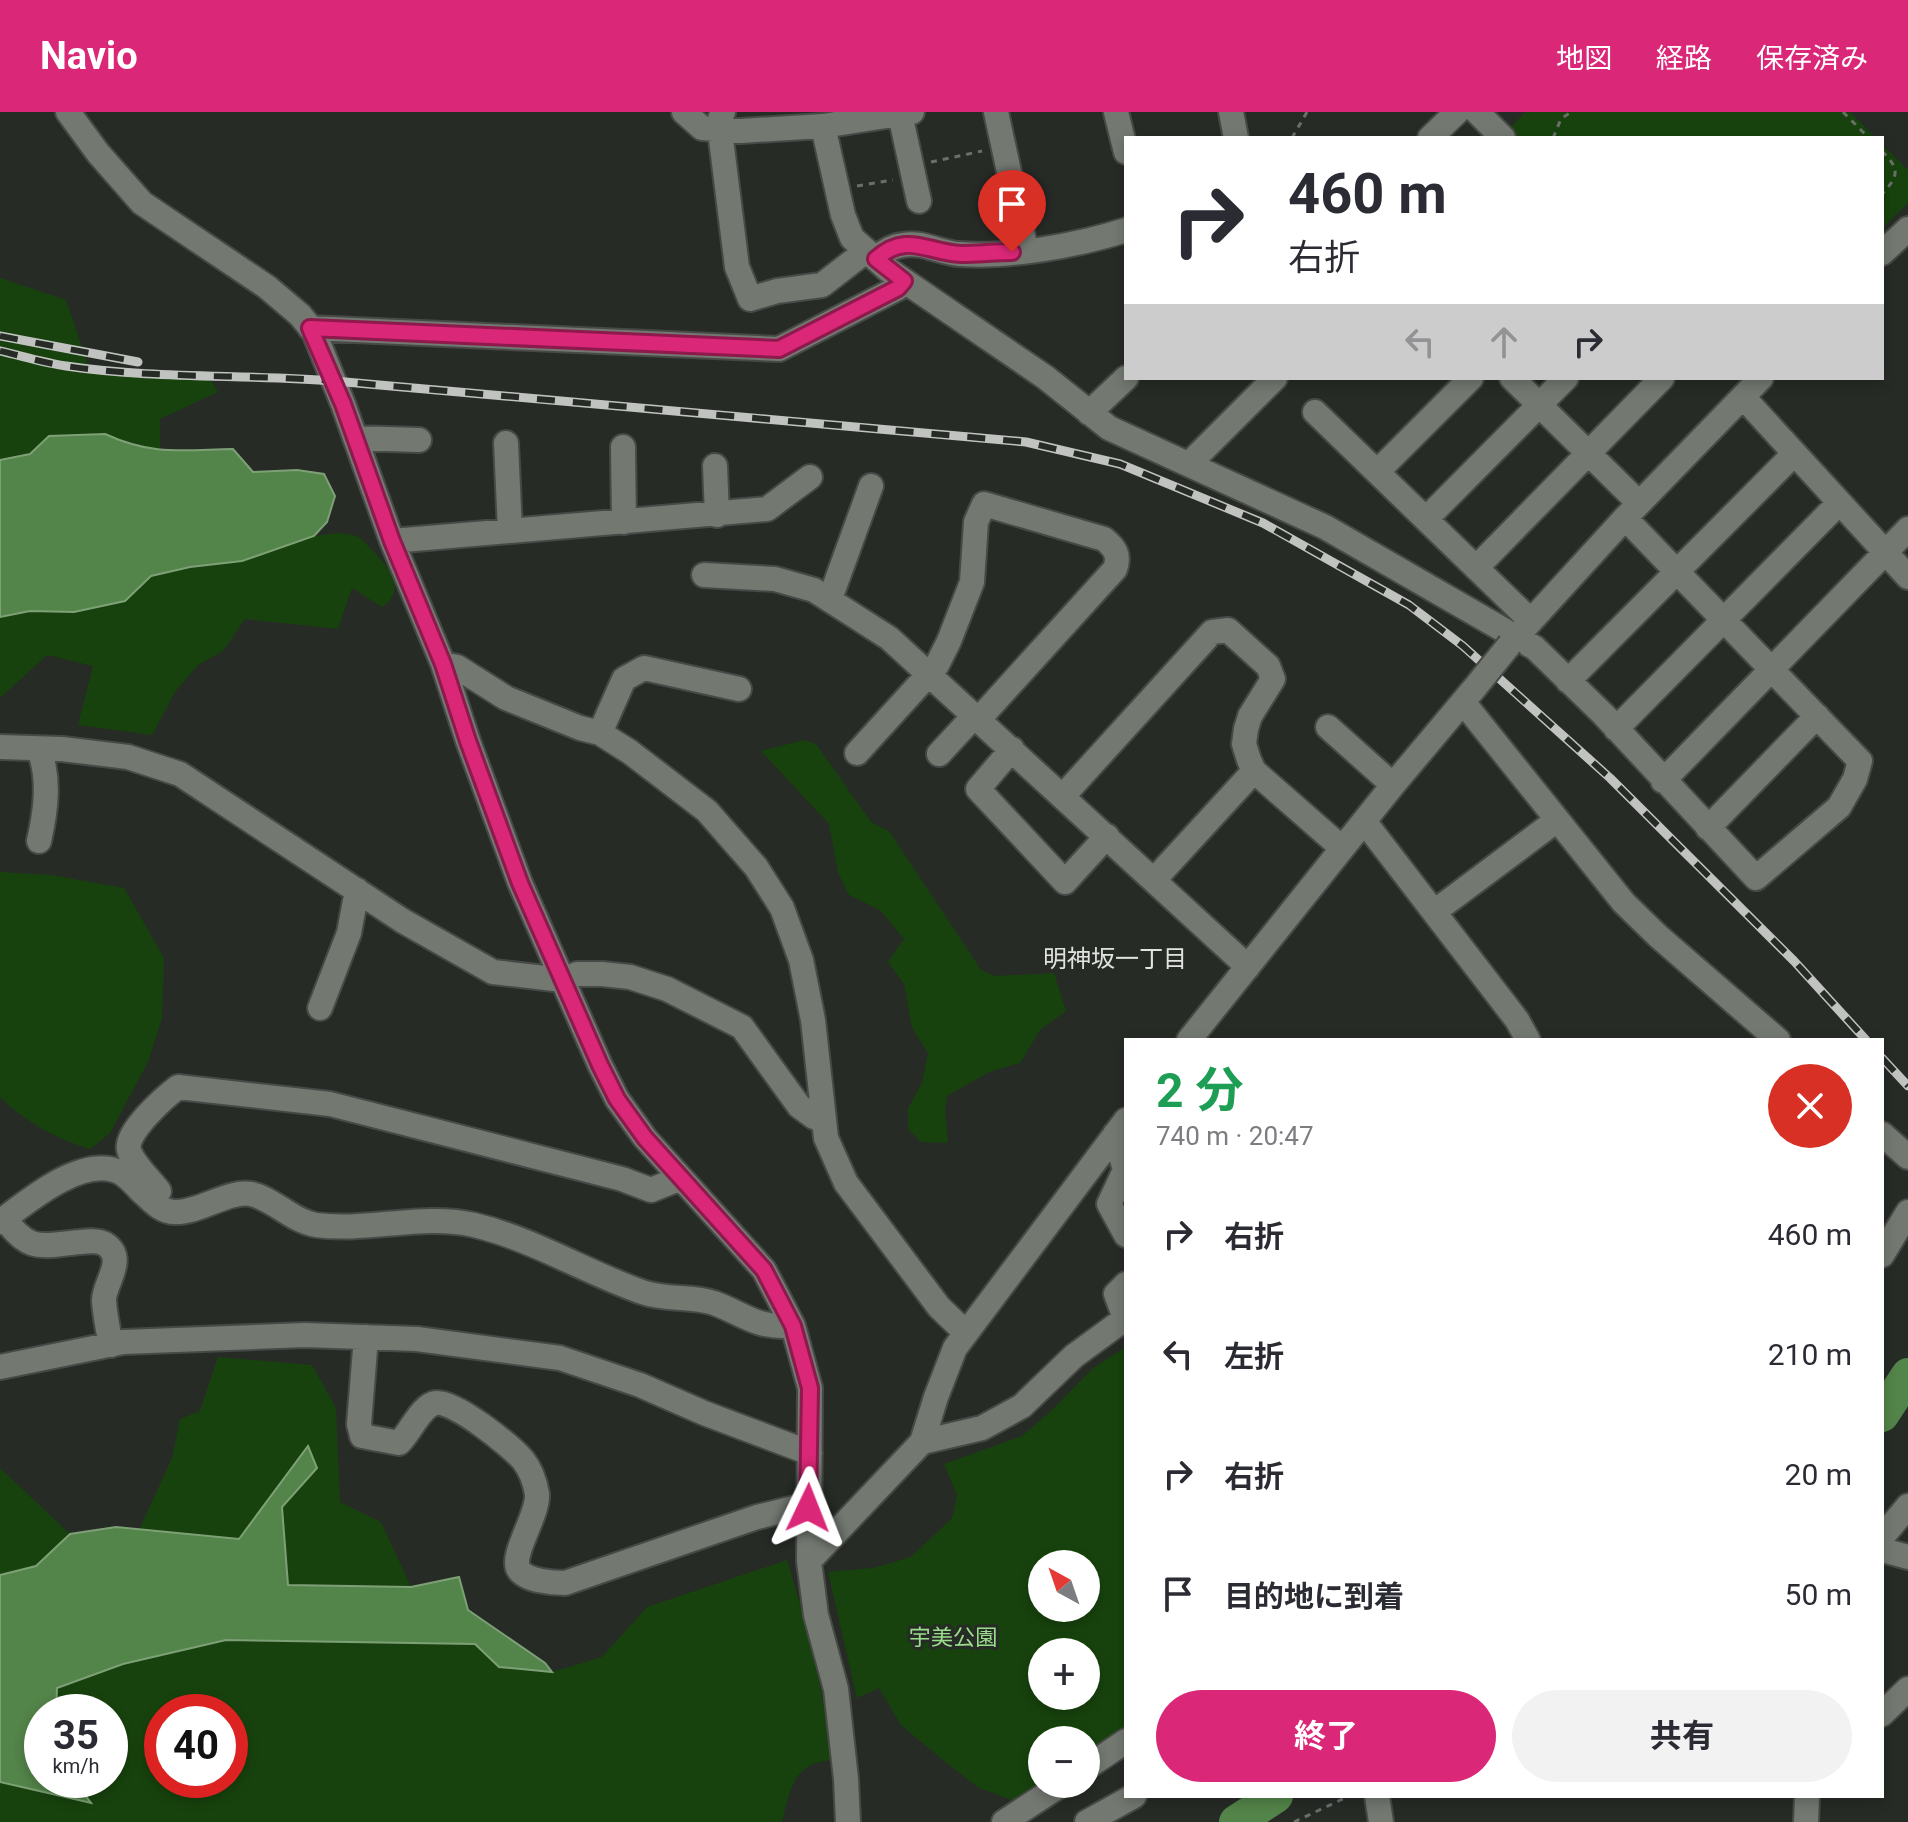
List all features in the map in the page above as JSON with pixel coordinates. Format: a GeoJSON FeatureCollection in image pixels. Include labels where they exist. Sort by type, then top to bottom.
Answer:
{"type":"FeatureCollection","features":[{"type":"Feature","properties":{"kind":"street"},"geometry":{"type":"LineString","coordinates":[[68,112],[98,153],[142,203],[267,287],[300,315],[310,328],[330,370],[392,541],[443,664],[520,883],[617,1099],[645,1138],[764,1270],[793,1326],[810,1388],[809,1561],[816,1615],[836,1689],[848,1822]]}},
{"type":"Feature","properties":{"kind":"street"},"geometry":{"type":"LineString","coordinates":[[684,112],[702,128],[722,121],[823,126],[906,113],[912,171],[919,201]]}},
{"type":"Feature","properties":{"kind":"street"},"geometry":{"type":"LineString","coordinates":[[996,112],[1026,250]]}},
{"type":"Feature","properties":{"kind":"street"},"geometry":{"type":"LineString","coordinates":[[1116,112],[1124,144]]}},
{"type":"Feature","properties":{"kind":"street"},"geometry":{"type":"LineString","coordinates":[[1231,112],[1236,136]]}},
{"type":"Feature","properties":{"kind":"street"},"geometry":{"type":"LineString","coordinates":[[1432,136],[1457,112]]}},
{"type":"Feature","properties":{"kind":"street"},"geometry":{"type":"LineString","coordinates":[[1477,112],[1501,136]]}},
{"type":"Feature","properties":{"kind":"street"},"geometry":{"type":"LineString","coordinates":[[722,121],[737,267],[750,299],[777,291],[822,285],[860,258],[902,245],[919,244],[957,254],[1026,250],[1090,241],[1124,231]]}},
{"type":"Feature","properties":{"kind":"street"},"geometry":{"type":"LineString","coordinates":[[823,126],[852,238],[904,281],[1045,377],[1109,428],[1325,527],[1519,633]]}},
{"type":"Feature","properties":{"kind":"street"},"geometry":{"type":"LineString","coordinates":[[1884,251],[1908,229]]}},
{"type":"Feature","properties":{"kind":"street"},"geometry":{"type":"LineString","coordinates":[[310,328],[779,349],[898,288],[904,281]]}},
{"type":"Feature","properties":{"kind":"street"},"geometry":{"type":"LineString","coordinates":[[1089,413],[1124,380]]}},
{"type":"Feature","properties":{"kind":"street"},"geometry":{"type":"LineString","coordinates":[[1189,464],[1273,380]]}},
{"type":"Feature","properties":{"kind":"street"},"geometry":{"type":"LineString","coordinates":[[1377,472],[1469,380]]}},
{"type":"Feature","properties":{"kind":"street"},"geometry":{"type":"LineString","coordinates":[[1315,412],[1476,568],[1519,633],[1616,729],[1756,878],[1839,807],[1855,779],[1860,761],[1676,570],[1588,453],[1514,380]]}},
{"type":"Feature","properties":{"kind":"street"},"geometry":{"type":"LineString","coordinates":[[1426,519],[1564,380]]}},
{"type":"Feature","properties":{"kind":"street"},"geometry":{"type":"LineString","coordinates":[[1476,568],[1660,380]]}},
{"type":"Feature","properties":{"kind":"street"},"geometry":{"type":"LineString","coordinates":[[1191,1038],[1519,633],[1750,385],[1794,454],[1908,577]]}},
{"type":"Feature","properties":{"kind":"street"},"geometry":{"type":"LineString","coordinates":[[355,438],[419,440]]}},
{"type":"Feature","properties":{"kind":"street"},"geometry":{"type":"LineString","coordinates":[[506,443],[510,531]]}},
{"type":"Feature","properties":{"kind":"street"},"geometry":{"type":"LineString","coordinates":[[623,447],[624,522]]}},
{"type":"Feature","properties":{"kind":"street"},"geometry":{"type":"LineString","coordinates":[[1568,681],[1794,454]]}},
{"type":"Feature","properties":{"kind":"street"},"geometry":{"type":"LineString","coordinates":[[715,466],[717,515]]}},
{"type":"Feature","properties":{"kind":"street"},"geometry":{"type":"LineString","coordinates":[[392,541],[767,509],[810,477]]}},
{"type":"Feature","properties":{"kind":"street"},"geometry":{"type":"LineString","coordinates":[[830,599],[871,486]]}},
{"type":"Feature","properties":{"kind":"street"},"geometry":{"type":"LineString","coordinates":[[1616,729],[1839,503]]}},
{"type":"Feature","properties":{"kind":"street"},"geometry":{"type":"LineString","coordinates":[[857,753],[937,665],[972,582],[976,522],[984,504],[1104,539],[1114,547],[1118,559],[1115,569],[939,754]]}},
{"type":"Feature","properties":{"kind":"street"},"geometry":{"type":"LineString","coordinates":[[1663,781],[1908,529]]}},
{"type":"Feature","properties":{"kind":"street"},"geometry":{"type":"LineString","coordinates":[[704,575],[775,579],[814,590],[889,638],[1248,967]]}},
{"type":"Feature","properties":{"kind":"street"},"geometry":{"type":"LineString","coordinates":[[1063,796],[1212,632],[1228,630],[1268,666],[1273,679],[1250,716],[1246,729],[1244,744],[1254,771],[1342,848]]}},
{"type":"Feature","properties":{"kind":"street"},"geometry":{"type":"LineString","coordinates":[[443,664],[457,667],[506,698],[600,733],[630,752],[707,811],[756,867],[782,908],[801,960],[813,1020],[826,1138],[846,1183],[939,1307],[965,1332]]}},
{"type":"Feature","properties":{"kind":"street"},"geometry":{"type":"LineString","coordinates":[[600,733],[624,679],[644,668],[739,689]]}},
{"type":"Feature","properties":{"kind":"street"},"geometry":{"type":"LineString","coordinates":[[1468,696],[1557,820],[1624,903],[1776,1038]]}},
{"type":"Feature","properties":{"kind":"street"},"geometry":{"type":"LineString","coordinates":[[1708,828],[1817,716]]}},
{"type":"Feature","properties":{"kind":"street"},"geometry":{"type":"LineString","coordinates":[[1328,727],[1393,785]]}},
{"type":"Feature","properties":{"kind":"street"},"geometry":{"type":"LineString","coordinates":[[0,747],[128,757],[180,774],[403,921],[493,972],[563,980],[577,974],[630,977],[667,989],[742,1027],[799,1106],[824,1120]]}},
{"type":"Feature","properties":{"kind":"street"},"geometry":{"type":"LineString","coordinates":[[39,749],[45,765],[46,807],[39,841]]}},
{"type":"Feature","properties":{"kind":"street"},"geometry":{"type":"LineString","coordinates":[[1012,749],[978,789],[1065,882],[1107,836]]}},
{"type":"Feature","properties":{"kind":"street"},"geometry":{"type":"LineString","coordinates":[[1154,880],[1254,771]]}},
{"type":"Feature","properties":{"kind":"street"},"geometry":{"type":"LineString","coordinates":[[1434,912],[1557,820]]}},
{"type":"Feature","properties":{"kind":"street"},"geometry":{"type":"LineString","coordinates":[[1364,821],[1517,1020],[1527,1038]]}},
{"type":"Feature","properties":{"kind":"street"},"geometry":{"type":"LineString","coordinates":[[320,1008],[349,933],[357,890]]}},
{"type":"Feature","properties":{"kind":"street"},"geometry":{"type":"LineString","coordinates":[[162,1208],[163,1196],[129,1153],[128,1143],[133,1132],[178,1087],[330,1104],[622,1179],[651,1190],[681,1178]]}},
{"type":"Feature","properties":{"kind":"street"},"geometry":{"type":"LineString","coordinates":[[809,1561],[922,1442],[955,1348],[965,1332],[1120,1127]]}},
{"type":"Feature","properties":{"kind":"street"},"geometry":{"type":"LineString","coordinates":[[1120,1127],[1124,1161]]}},
{"type":"Feature","properties":{"kind":"street"},"geometry":{"type":"LineString","coordinates":[[1884,1136],[1908,1157]]}},
{"type":"Feature","properties":{"kind":"street"},"geometry":{"type":"LineString","coordinates":[[111,1345],[103,1298],[114,1272],[111,1251],[104,1244],[91,1241],[34,1245],[2,1221],[40,1192],[88,1168],[104,1167],[121,1172],[162,1208],[172,1212],[250,1194],[315,1225],[472,1224],[663,1299],[700,1299],[751,1321],[774,1327],[793,1326]]}},
{"type":"Feature","properties":{"kind":"street"},"geometry":{"type":"LineString","coordinates":[[1124,1172],[1109,1204],[1124,1232]]}},
{"type":"Feature","properties":{"kind":"street"},"geometry":{"type":"LineString","coordinates":[[1884,1252],[1908,1212]]}},
{"type":"Feature","properties":{"kind":"street"},"geometry":{"type":"LineString","coordinates":[[1124,1286],[1116,1294],[1124,1313]]}},
{"type":"Feature","properties":{"kind":"street"},"geometry":{"type":"LineString","coordinates":[[922,1442],[982,1428],[1022,1406],[1074,1356],[1124,1319]]}},
{"type":"Feature","properties":{"kind":"street"},"geometry":{"type":"LineString","coordinates":[[0,1367],[111,1345],[305,1335],[417,1339],[560,1358],[640,1385],[810,1453]]}},
{"type":"Feature","properties":{"kind":"street"},"geometry":{"type":"LineString","coordinates":[[366,1337],[359,1424],[362,1436],[399,1443],[427,1407],[436,1403],[450,1404],[524,1461],[532,1476],[537,1508],[517,1554],[516,1567],[520,1572],[545,1581],[565,1583],[757,1517],[794,1508],[808,1508]]}},
{"type":"Feature","properties":{"kind":"street"},"geometry":{"type":"LineString","coordinates":[[1884,1535],[1908,1506]]}},
{"type":"Feature","properties":{"kind":"street"},"geometry":{"type":"LineString","coordinates":[[1884,1551],[1908,1557]]}},
{"type":"Feature","properties":{"kind":"street"},"geometry":{"type":"LineString","coordinates":[[1884,1712],[1908,1689]]}},
{"type":"Feature","properties":{"kind":"street"},"geometry":{"type":"LineString","coordinates":[[1100,1759],[1124,1742]]}},
{"type":"Feature","properties":{"kind":"street"},"geometry":{"type":"LineString","coordinates":[[1004,1822],[1041,1798]]}},
{"type":"Feature","properties":{"kind":"street"},"geometry":{"type":"LineString","coordinates":[[1087,1822],[1130,1798]]}},
{"type":"Feature","properties":{"kind":"street"},"geometry":{"type":"LineString","coordinates":[[1377,1798],[1381,1822]]}},
{"type":"Feature","properties":{"kind":"street"},"geometry":{"type":"LineString","coordinates":[[1806,1822],[1807,1798]]}},
{"type":"Feature","properties":{"kind":"path"},"geometry":{"type":"LineString","coordinates":[[1293,136],[1307,112]]}},
{"type":"Feature","properties":{"kind":"path"},"geometry":{"type":"LineString","coordinates":[[1554,136],[1561,119],[1571,112]]}},
{"type":"Feature","properties":{"kind":"path"},"geometry":{"type":"LineString","coordinates":[[1843,112],[1867,136]]}},
{"type":"Feature","properties":{"kind":"path"},"geometry":{"type":"LineString","coordinates":[[837,189],[1003,147]]}},
{"type":"Feature","properties":{"kind":"path"},"geometry":{"type":"LineString","coordinates":[[1884,153],[1895,166],[1896,175],[1884,192]]}},
{"type":"Feature","properties":{"kind":"path"},"geometry":{"type":"LineString","coordinates":[[1294,1822],[1345,1798]]}},
{"type":"Feature","properties":{"kind":"green space"},"geometry":{"type":"Polygon","coordinates":[[[1525,112],[1850,112],[1874,136],[1514,136],[1508,130],[1525,112]]]}},
{"type":"Feature","properties":{"kind":"green space"},"geometry":{"type":"Polygon","coordinates":[[[1884,146],[1908,170],[1908,203],[1884,226],[1884,146]]]}},
{"type":"Feature","properties":{"kind":"green space"},"geometry":{"type":"Polygon","coordinates":[[[0,278],[66,300],[89,368],[209,378],[218,392],[160,419],[160,451],[132,447],[105,434],[0,460],[0,278]]]}},
{"type":"Feature","properties":{"kind":"green space"},"geometry":{"type":"Polygon","coordinates":[[[339,533],[360,538],[384,563],[393,578],[394,593],[390,600],[382,607],[352,588],[338,629],[245,619],[223,651],[198,665],[175,692],[152,735],[78,725],[93,666],[47,655],[0,698],[0,617],[30,611],[74,612],[125,601],[151,576],[190,567],[242,561],[314,536],[339,533]]]}},
{"type":"Feature","properties":{"kind":"green space"},"geometry":{"type":"Polygon","coordinates":[[[804,740],[816,744],[871,822],[889,831],[981,970],[995,976],[1054,973],[1066,1011],[1040,1030],[1020,1063],[989,1072],[947,1096],[948,1143],[921,1142],[908,1129],[908,1108],[922,1083],[928,1053],[912,1028],[904,984],[888,962],[904,939],[880,910],[849,895],[838,873],[829,824],[761,751],[804,740]]]}},
{"type":"Feature","properties":{"kind":"green space"},"geometry":{"type":"Polygon","coordinates":[[[0,872],[51,875],[124,888],[164,958],[162,1018],[148,1062],[110,1133],[90,1149],[42,1129],[0,1097],[0,872]]]}},
{"type":"Feature","properties":{"kind":"green space","name":"宇美公園"},"geometry":{"type":"Polygon","coordinates":[[[1124,1348],[1124,1732],[1100,1748],[1100,1726],[1028,1726],[1028,1794],[1018,1802],[979,1788],[944,1761],[901,1725],[879,1688],[857,1698],[828,1572],[873,1568],[911,1557],[952,1518],[957,1495],[944,1464],[1022,1436],[1093,1368],[1124,1348]]]}},
{"type":"Feature","properties":{"kind":"green space"},"geometry":{"type":"Polygon","coordinates":[[[218,1357],[312,1365],[336,1408],[340,1502],[381,1522],[411,1587],[288,1585],[282,1507],[317,1468],[239,1540],[139,1530],[172,1458],[180,1419],[200,1411],[218,1357]]]}},
{"type":"Feature","properties":{"kind":"green space"},"geometry":{"type":"Polygon","coordinates":[[[0,1468],[70,1534],[36,1566],[0,1575],[0,1468]]]}},
{"type":"Feature","properties":{"kind":"green space"},"geometry":{"type":"Polygon","coordinates":[[[787,1560],[812,1644],[834,1760],[810,1766],[796,1779],[782,1822],[0,1822],[0,1782],[24,1788],[24,1798],[69,1798],[90,1803],[87,1798],[128,1798],[128,1694],[57,1694],[57,1688],[123,1664],[226,1640],[476,1644],[499,1667],[552,1672],[602,1657],[647,1607],[787,1560]]]}},
{"type":"Feature","properties":{"kind":"shaded area"},"geometry":{"type":"Polygon","coordinates":[[[105,434],[153,449],[233,449],[253,472],[297,470],[324,474],[335,496],[327,522],[314,536],[242,561],[190,567],[151,576],[125,601],[74,612],[30,611],[0,617],[0,460],[30,454],[49,436],[105,434]]]}},
{"type":"Feature","properties":{"kind":"shaded area"},"geometry":{"type":"Polygon","coordinates":[[[308,1446],[317,1468],[282,1507],[288,1585],[411,1587],[459,1577],[468,1610],[545,1663],[552,1672],[499,1667],[475,1644],[226,1640],[123,1664],[57,1688],[57,1694],[24,1694],[24,1788],[0,1782],[0,1575],[36,1566],[70,1534],[116,1527],[239,1539],[308,1446]]]}},
{"type":"Feature","properties":{"kind":"shaded area"},"geometry":{"type":"Polygon","coordinates":[[[69,1798],[87,1798],[91,1803],[69,1798]]]}},
{"type":"Feature","properties":{"kind":"waterway"},"geometry":{"type":"LineString","coordinates":[[1884,1412],[1908,1375]]}},
{"type":"Feature","properties":{"kind":"waterway"},"geometry":{"type":"LineString","coordinates":[[1236,1822],[1273,1798]]}},
{"type":"Feature","properties":{"kind":"railway"},"geometry":{"type":"LineString","coordinates":[[0,336],[138,362]]}},
{"type":"Feature","properties":{"kind":"railway"},"geometry":{"type":"LineString","coordinates":[[0,351],[58,365],[99,370],[334,381],[1026,442],[1120,464],[1263,523],[1409,605],[1463,646],[1610,778],[1794,961],[1864,1038]]}},
{"type":"Feature","properties":{"kind":"railway"},"geometry":{"type":"LineString","coordinates":[[1884,1060],[1908,1086]]}},
{"type":"Feature","properties":{"kind":"district","name":"明神坂一丁目"},"geometry":{"type":"Point","coordinates":[1115,959]}},
{"type":"Feature","properties":{"kind":"route"},"geometry":{"type":"LineString","coordinates":[[808,1508],[810,1388],[793,1326],[764,1270],[645,1138],[617,1099],[600,1065],[520,883],[443,664],[392,541],[343,404],[310,328],[779,349],[898,288],[904,281],[876,259],[884,252],[902,245],[919,244],[957,254],[1012,252]]}}]}
